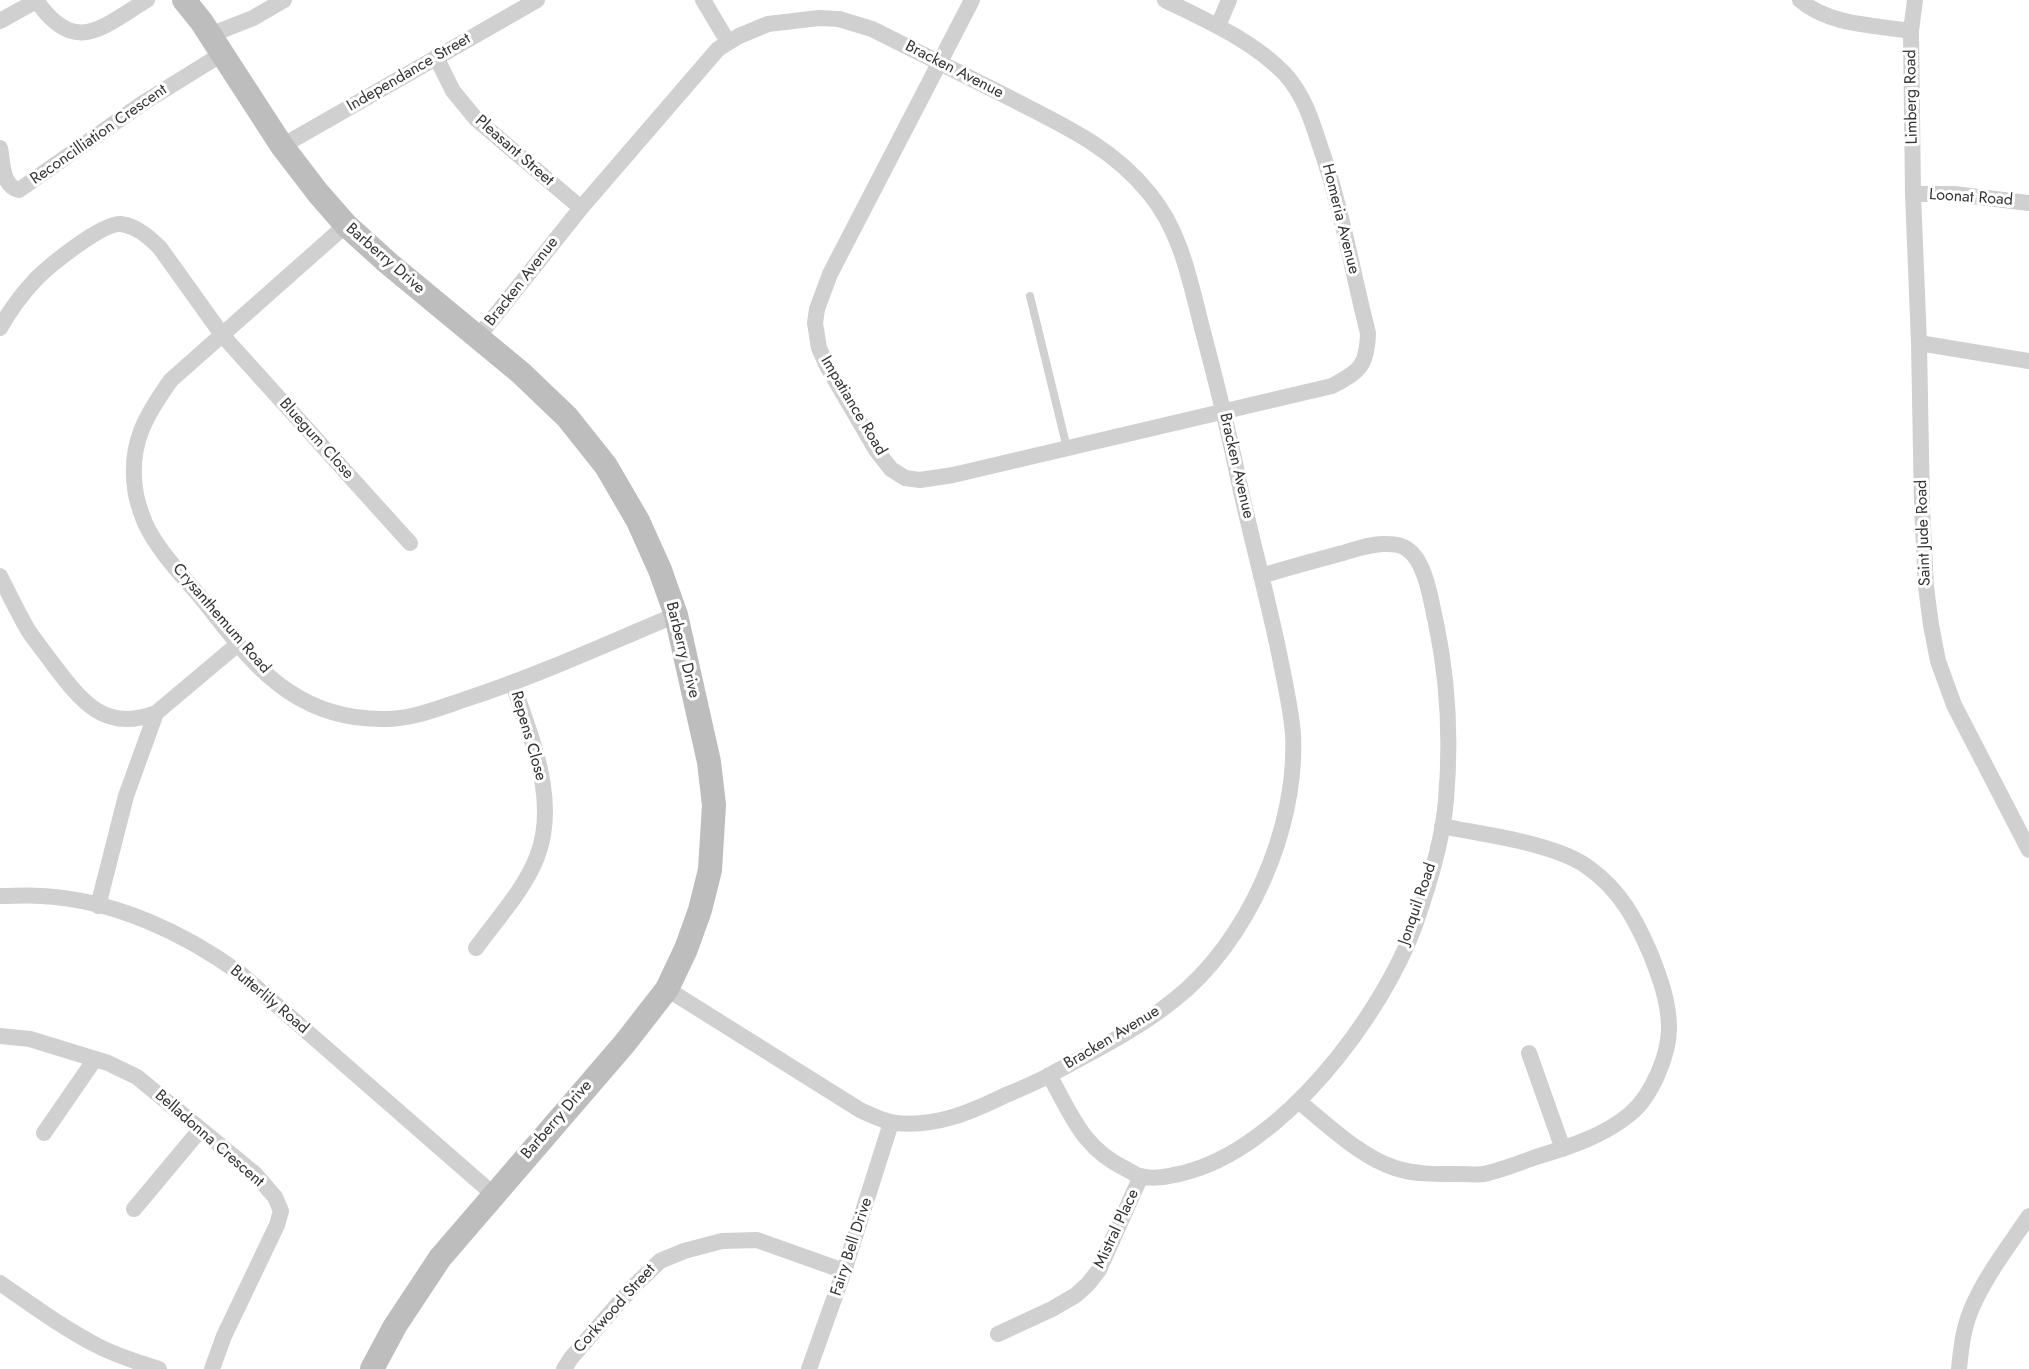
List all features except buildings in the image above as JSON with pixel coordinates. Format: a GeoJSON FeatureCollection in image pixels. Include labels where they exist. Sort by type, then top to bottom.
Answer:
{"type":"FeatureCollection","features":[{"type":"Feature","properties":{"kind":"street"},"geometry":{"type":"LineString","coordinates":[[0,21],[36,0],[54,21],[66,30],[78,33],[92,32],[147,0]]}},
{"type":"Feature","properties":{"kind":"street","name":"Barberry Drive"},"geometry":{"type":"LineString","coordinates":[[184,0],[216,44],[282,146],[346,225],[388,263],[521,373],[567,417],[606,466],[652,550],[676,615],[709,762],[714,805],[710,870],[700,910],[686,949],[667,989],[625,1043],[440,1258],[395,1326],[372,1369]]}},
{"type":"Feature","properties":{"kind":"street"},"geometry":{"type":"LineString","coordinates":[[216,44],[284,0]]}},
{"type":"Feature","properties":{"kind":"street","name":"Independance Street"},"geometry":{"type":"LineString","coordinates":[[282,146],[537,0]]}},
{"type":"Feature","properties":{"kind":"street"},"geometry":{"type":"LineString","coordinates":[[703,0],[728,42]]}},
{"type":"Feature","properties":{"kind":"street","name":"Impatiance Road"},"geometry":{"type":"LineString","coordinates":[[972,0],[830,274],[814,323],[819,348],[827,366],[876,450],[891,469],[905,478],[920,480],[953,475],[1224,411]]}},
{"type":"Feature","properties":{"kind":"street","name":"Homeria Avenue"},"geometry":{"type":"LineString","coordinates":[[1165,0],[1218,26],[1253,47],[1285,75],[1305,102],[1330,173],[1368,333],[1368,353],[1354,375],[1332,386],[1224,411]]}},
{"type":"Feature","properties":{"kind":"street"},"geometry":{"type":"LineString","coordinates":[[1218,26],[1229,0]]}},
{"type":"Feature","properties":{"kind":"street"},"geometry":{"type":"LineString","coordinates":[[1800,0],[1811,9],[1836,20],[1911,31]]}},
{"type":"Feature","properties":{"kind":"street","name":"Limberg Road"},"geometry":{"type":"LineString","coordinates":[[1913,194],[1911,31],[1915,0]]}},
{"type":"Feature","properties":{"kind":"street","name":"Bracken Avenue"},"geometry":{"type":"LineString","coordinates":[[478,337],[581,208],[718,49],[768,24],[819,18],[839,19],[872,29],[1091,140],[1129,170],[1151,194],[1177,237],[1224,411],[1238,481],[1262,576],[1290,708],[1293,736],[1292,774],[1286,813],[1270,865],[1251,907],[1227,943],[1201,976],[1176,999],[1132,1030],[1049,1076],[960,1116],[916,1124],[891,1123],[860,1110],[667,989]]}},
{"type":"Feature","properties":{"kind":"street","name":"Reconcilliation Crescent"},"geometry":{"type":"LineString","coordinates":[[0,147],[7,182],[12,188],[19,190],[143,103],[216,44]]}},
{"type":"Feature","properties":{"kind":"street","name":"Pleasant Street"},"geometry":{"type":"LineString","coordinates":[[436,57],[453,91],[476,119],[581,208]]}},
{"type":"Feature","properties":{"kind":"street","name":"Loonat Road"},"geometry":{"type":"LineString","coordinates":[[1913,194],[1954,194],[2029,203]]}},
{"type":"Feature","properties":{"kind":"street","name":"Saint Jude Road"},"geometry":{"type":"LineString","coordinates":[[1913,194],[1926,587],[1938,661],[1954,705],[2029,849]]}},
{"type":"Feature","properties":{"kind":"street","name":"Bluegum Close"},"geometry":{"type":"LineString","coordinates":[[0,328],[13,306],[36,279],[76,246],[110,225],[121,224],[148,236],[160,248],[223,336],[410,543]]}},
{"type":"Feature","properties":{"kind":"street","name":"Crysanthemum Road"},"geometry":{"type":"LineString","coordinates":[[346,225],[171,380],[152,406],[139,435],[134,459],[135,490],[146,523],[163,552],[238,644],[259,667],[287,690],[325,710],[361,719],[386,720],[425,713],[513,684],[676,615]]}},
{"type":"Feature","properties":{"kind":"street"},"geometry":{"type":"LineString","coordinates":[[1919,343],[2029,361]]}},
{"type":"Feature","properties":{"kind":"street","name":"Jonquil Road"},"geometry":{"type":"LineString","coordinates":[[1049,1076],[1082,1133],[1098,1152],[1112,1162],[1141,1176],[1165,1177],[1203,1168],[1245,1146],[1298,1101],[1333,1063],[1383,993],[1414,927],[1428,885],[1442,826],[1446,800],[1448,713],[1439,638],[1421,566],[1406,548],[1385,543],[1354,549],[1262,576]]}},
{"type":"Feature","properties":{"kind":"street"},"geometry":{"type":"LineString","coordinates":[[0,576],[28,630],[76,695],[96,710],[120,719],[140,719],[156,713],[238,644]]}},
{"type":"Feature","properties":{"kind":"street","name":"Repens Close"},"geometry":{"type":"LineString","coordinates":[[476,948],[524,883],[537,857],[543,834],[545,801],[542,773],[513,684]]}},
{"type":"Feature","properties":{"kind":"street"},"geometry":{"type":"LineString","coordinates":[[98,906],[126,796],[156,713]]}},
{"type":"Feature","properties":{"kind":"street"},"geometry":{"type":"LineString","coordinates":[[1298,1101],[1366,1154],[1393,1167],[1423,1174],[1483,1174],[1563,1149],[1593,1137],[1631,1114],[1646,1097],[1654,1082],[1663,1059],[1669,1027],[1666,1000],[1637,922],[1624,902],[1608,883],[1588,867],[1551,849],[1442,826]]}},
{"type":"Feature","properties":{"kind":"street","name":"Butterlily Road"},"geometry":{"type":"LineString","coordinates":[[0,896],[42,896],[122,911],[162,927],[196,945],[241,974],[493,1194]]}},
{"type":"Feature","properties":{"kind":"street","name":"Belladonna Crescent"},"geometry":{"type":"LineString","coordinates":[[0,1036],[30,1039],[108,1063],[137,1077],[255,1174],[275,1197],[281,1211],[277,1225],[224,1336],[212,1369]]}},
{"type":"Feature","properties":{"kind":"street"},"geometry":{"type":"LineString","coordinates":[[1529,1053],[1563,1149]]}},
{"type":"Feature","properties":{"kind":"street"},"geometry":{"type":"LineString","coordinates":[[44,1132],[94,1059]]}},
{"type":"Feature","properties":{"kind":"street","name":"Fairy Bell Drive"},"geometry":{"type":"LineString","coordinates":[[809,1369],[844,1271],[891,1123]]}},
{"type":"Feature","properties":{"kind":"street"},"geometry":{"type":"LineString","coordinates":[[134,1209],[200,1130]]}},
{"type":"Feature","properties":{"kind":"street","name":"Mistral Place"},"geometry":{"type":"LineString","coordinates":[[998,1334],[1052,1309],[1076,1295],[1088,1284],[1099,1270],[1141,1176]]}},
{"type":"Feature","properties":{"kind":"street"},"geometry":{"type":"LineString","coordinates":[[1959,1369],[1970,1312],[1988,1278],[2029,1216]]}},
{"type":"Feature","properties":{"kind":"street","name":"Corkwood Street"},"geometry":{"type":"LineString","coordinates":[[564,1369],[631,1289],[660,1261],[676,1253],[722,1241],[757,1240],[844,1271]]}},
{"type":"Feature","properties":{"kind":"street"},"geometry":{"type":"LineString","coordinates":[[0,1283],[46,1315],[98,1346],[159,1369]]}},
{"type":"Feature","properties":{"kind":"lane"},"geometry":{"type":"LineString","coordinates":[[1030,296],[1067,448]]}}]}
